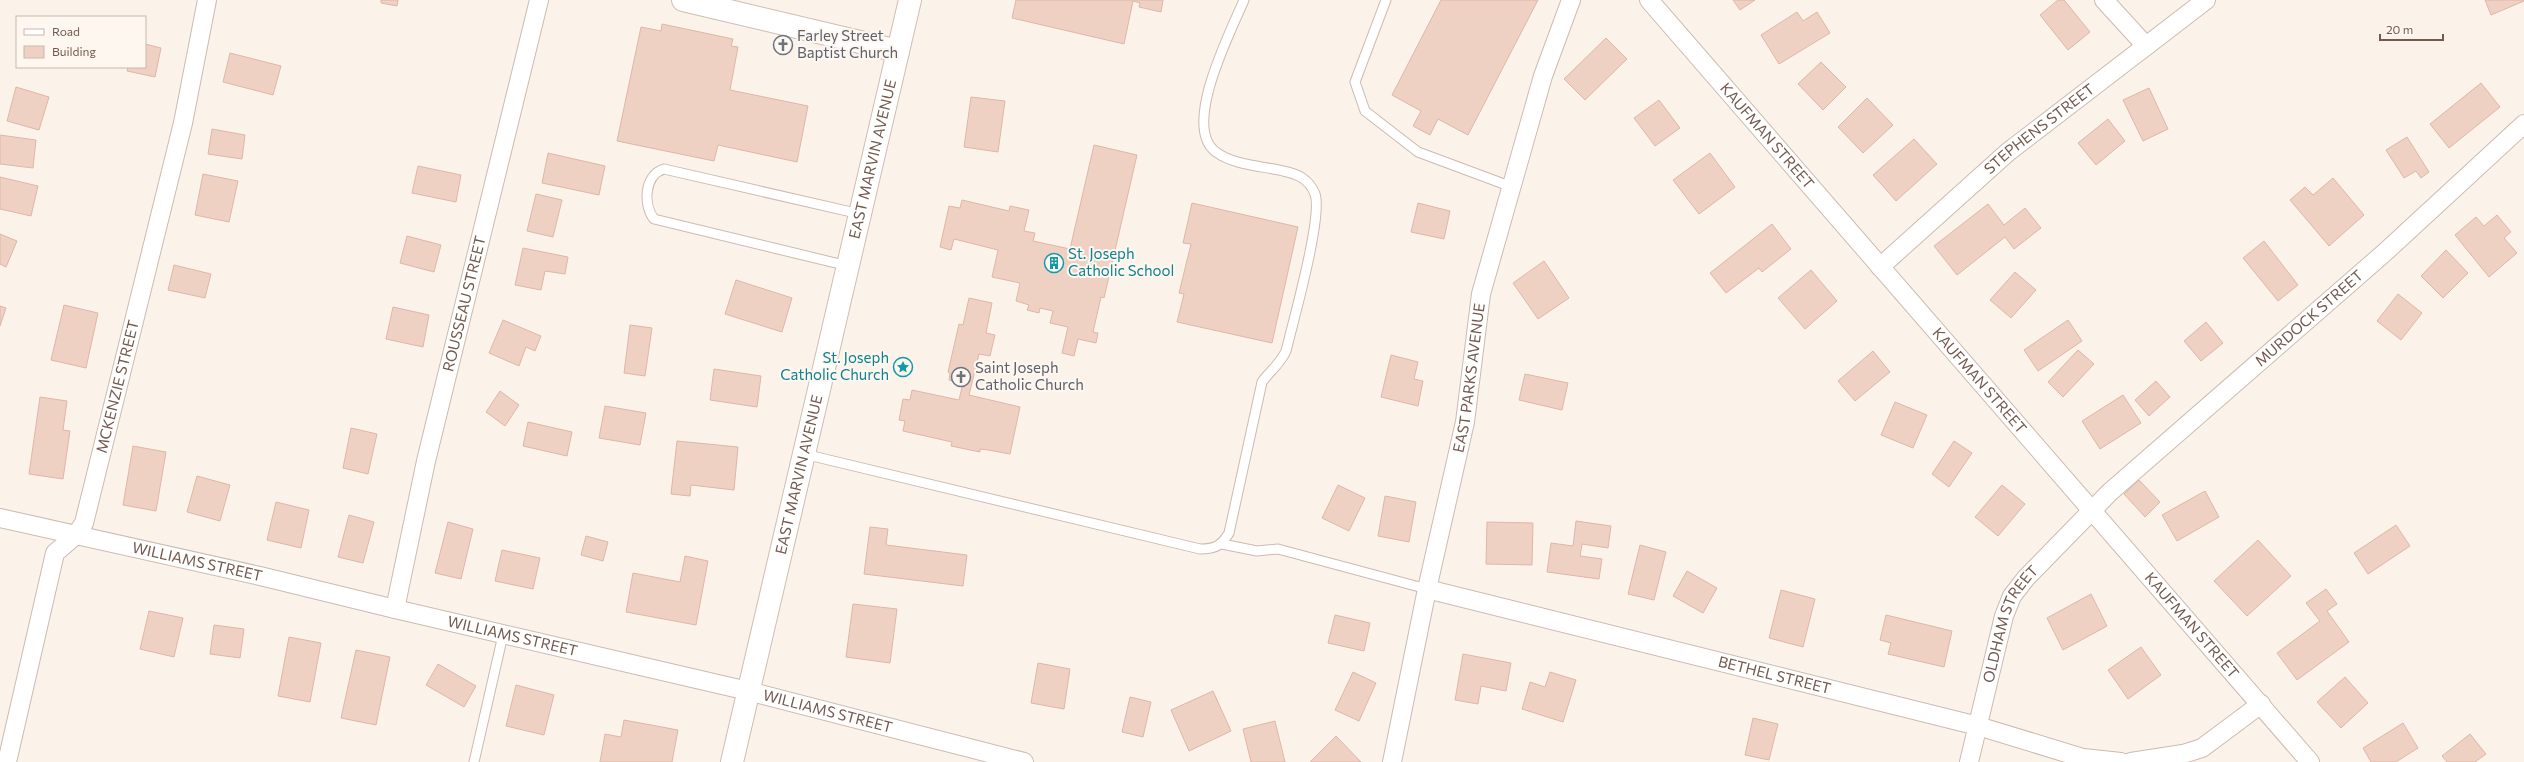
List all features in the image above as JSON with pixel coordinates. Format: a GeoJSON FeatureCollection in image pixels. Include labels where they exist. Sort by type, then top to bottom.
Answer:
{"type":"FeatureCollection","features":[{"type":"Feature","properties":{"kind":"main road"},"geometry":{"type":"LineString","coordinates":[[692,1],[898,51]]}},
{"type":"Feature","properties":{"kind":"main road","name":"EAST MARVIN AVENUE"},"geometry":{"type":"LineString","coordinates":[[732,762],[898,51],[907,1]]}},
{"type":"Feature","properties":{"kind":"street","name":"MCKENZIE STREET"},"geometry":{"type":"LineString","coordinates":[[7,762],[55,553],[76,535],[84,523],[109,429],[183,123],[207,0]]}},
{"type":"Feature","properties":{"kind":"street","name":"ROUSSEAU STREET"},"geometry":{"type":"LineString","coordinates":[[394,610],[426,461],[539,0]]}},
{"type":"Feature","properties":{"kind":"street","name":"EAST PARKS AVENUE"},"geometry":{"type":"LineString","coordinates":[[1392,762],[1427,589],[1465,422],[1481,294],[1543,76],[1571,0]]}},
{"type":"Feature","properties":{"kind":"street","name":"KAUFMAN STREET"},"geometry":{"type":"LineString","coordinates":[[1649,0],[2310,762]]}},
{"type":"Feature","properties":{"kind":"street"},"geometry":{"type":"LineString","coordinates":[[2104,0],[2146,46]]}},
{"type":"Feature","properties":{"kind":"street","name":"STEPHENS STREET"},"geometry":{"type":"LineString","coordinates":[[1880,267],[2008,152],[2206,0]]}},
{"type":"Feature","properties":{"kind":"street","name":"MURDOCK STREET"},"geometry":{"type":"LineString","coordinates":[[2092,510],[2383,254],[2524,124]]}},
{"type":"Feature","properties":{"kind":"street","name":"OLDHAM STREET"},"geometry":{"type":"LineString","coordinates":[[1969,762],[2004,616],[2012,596],[2026,578],[2092,510]]}},
{"type":"Feature","properties":{"kind":"street","name":"WILLIAMS STREET"},"geometry":{"type":"LineString","coordinates":[[0,518],[260,576],[394,610],[748,691],[1024,762]]}},
{"type":"Feature","properties":{"kind":"street","name":"BETHEL STREET"},"geometry":{"type":"LineString","coordinates":[[1427,589],[1978,726],[2083,758],[2121,762]]}},
{"type":"Feature","properties":{"kind":"street"},"geometry":{"type":"LineString","coordinates":[[2131,762],[2183,754],[2202,748],[2261,704]]}},
{"type":"Feature","properties":{"kind":"lane"},"geometry":{"type":"LineString","coordinates":[[804,454],[1200,549],[1212,549],[1222,544],[1229,533],[1262,382],[1281,362],[1286,351],[1317,218],[1315,194],[1302,176],[1224,156],[1209,145],[1205,137],[1205,108],[1214,71],[1244,0]]}},
{"type":"Feature","properties":{"kind":"lane"},"geometry":{"type":"LineString","coordinates":[[1386,0],[1355,82],[1365,111],[1418,152],[1512,187]]}},
{"type":"Feature","properties":{"kind":"lane"},"geometry":{"type":"LineString","coordinates":[[848,266],[654,219],[648,212],[646,193],[652,176],[658,171],[664,169],[860,214]]}},
{"type":"Feature","properties":{"kind":"lane"},"geometry":{"type":"LineString","coordinates":[[1222,544],[1257,551],[1278,549],[1427,589]]}},
{"type":"Feature","properties":{"kind":"lane"},"geometry":{"type":"LineString","coordinates":[[474,762],[503,635]]}},
{"type":"Feature","properties":{"kind":"building"},"geometry":{"type":"Polygon","coordinates":[[[381,0],[398,0],[397,6],[381,3],[381,0]]]}},
{"type":"Feature","properties":{"kind":"building"},"geometry":{"type":"Polygon","coordinates":[[[1016,0],[1163,0],[1161,12],[1139,7],[1140,3],[1133,1],[1124,44],[1012,18],[1016,0]]]}},
{"type":"Feature","properties":{"kind":"building"},"geometry":{"type":"Polygon","coordinates":[[[1441,0],[1538,0],[1468,135],[1438,119],[1430,135],[1413,126],[1421,111],[1392,95],[1441,0]]]}},
{"type":"Feature","properties":{"kind":"building"},"geometry":{"type":"Polygon","coordinates":[[[1733,0],[1755,0],[1740,10],[1733,0]]]}},
{"type":"Feature","properties":{"kind":"building"},"geometry":{"type":"Polygon","coordinates":[[[2058,0],[2064,0],[2090,32],[2068,50],[2040,15],[2058,0]]]}},
{"type":"Feature","properties":{"kind":"building"},"geometry":{"type":"Polygon","coordinates":[[[2485,0],[2524,0],[2524,1],[2491,15],[2485,0]]]}},
{"type":"Feature","properties":{"kind":"building"},"geometry":{"type":"Polygon","coordinates":[[[1797,12],[1803,21],[1817,12],[1830,33],[1779,64],[1761,35],[1797,12]]]}},
{"type":"Feature","properties":{"kind":"building"},"geometry":{"type":"Polygon","coordinates":[[[662,24],[733,39],[731,46],[738,47],[730,90],[808,106],[797,162],[718,145],[714,161],[617,141],[641,27],[661,31],[662,24]]]}},
{"type":"Feature","properties":{"kind":"building"},"geometry":{"type":"Polygon","coordinates":[[[1606,38],[1627,59],[1585,100],[1564,79],[1606,38]]]}},
{"type":"Feature","properties":{"kind":"building"},"geometry":{"type":"Polygon","coordinates":[[[146,44],[161,48],[155,77],[127,71],[128,68],[146,68],[146,44]]]}},
{"type":"Feature","properties":{"kind":"building"},"geometry":{"type":"Polygon","coordinates":[[[230,53],[281,66],[273,95],[223,82],[230,53]]]}},
{"type":"Feature","properties":{"kind":"building"},"geometry":{"type":"Polygon","coordinates":[[[1821,62],[1846,87],[1823,110],[1798,84],[1821,62]]]}},
{"type":"Feature","properties":{"kind":"building"},"geometry":{"type":"Polygon","coordinates":[[[2481,83],[2500,107],[2449,148],[2430,124],[2481,83]]]}},
{"type":"Feature","properties":{"kind":"building"},"geometry":{"type":"Polygon","coordinates":[[[16,87],[49,97],[39,130],[7,121],[16,87]]]}},
{"type":"Feature","properties":{"kind":"building"},"geometry":{"type":"Polygon","coordinates":[[[2149,88],[2168,129],[2143,141],[2123,100],[2149,88]]]}},
{"type":"Feature","properties":{"kind":"building"},"geometry":{"type":"Polygon","coordinates":[[[971,97],[1005,101],[998,152],[964,147],[971,97]]]}},
{"type":"Feature","properties":{"kind":"building"},"geometry":{"type":"Polygon","coordinates":[[[1867,98],[1893,125],[1863,153],[1838,127],[1867,98]]]}},
{"type":"Feature","properties":{"kind":"building"},"geometry":{"type":"Polygon","coordinates":[[[1659,100],[1680,128],[1655,146],[1634,118],[1659,100]]]}},
{"type":"Feature","properties":{"kind":"building"},"geometry":{"type":"Polygon","coordinates":[[[2108,119],[2125,141],[2096,165],[2078,143],[2108,119]]]}},
{"type":"Feature","properties":{"kind":"building"},"geometry":{"type":"Polygon","coordinates":[[[212,129],[245,135],[242,159],[208,154],[212,129]]]}},
{"type":"Feature","properties":{"kind":"building"},"geometry":{"type":"Polygon","coordinates":[[[0,135],[36,140],[33,168],[0,164],[0,135]]]}},
{"type":"Feature","properties":{"kind":"building"},"geometry":{"type":"Polygon","coordinates":[[[2407,137],[2429,172],[2421,178],[2416,171],[2404,178],[2386,150],[2407,137]]]}},
{"type":"Feature","properties":{"kind":"building"},"geometry":{"type":"Polygon","coordinates":[[[1914,139],[1937,164],[1896,201],[1873,175],[1914,139]]]}},
{"type":"Feature","properties":{"kind":"building","name":"St. Joseph Catholic School"},"geometry":{"type":"Polygon","coordinates":[[[1094,145],[1137,155],[1104,298],[1101,297],[1093,332],[1098,333],[1096,343],[1078,339],[1074,356],[1062,353],[1068,327],[1050,323],[1053,311],[1040,308],[1039,313],[1027,310],[1029,305],[1016,301],[1020,283],[992,277],[998,250],[954,239],[951,250],[940,247],[949,206],[960,208],[962,200],[1009,211],[1010,206],[1029,210],[1024,231],[1035,233],[1033,241],[1070,249],[1094,145]]]}},
{"type":"Feature","properties":{"kind":"building"},"geometry":{"type":"Polygon","coordinates":[[[548,153],[605,166],[599,195],[542,183],[548,153]]]}},
{"type":"Feature","properties":{"kind":"building"},"geometry":{"type":"Polygon","coordinates":[[[1710,153],[1735,187],[1699,214],[1673,180],[1710,153]]]}},
{"type":"Feature","properties":{"kind":"building"},"geometry":{"type":"Polygon","coordinates":[[[418,166],[461,175],[456,202],[412,193],[418,166]]]}},
{"type":"Feature","properties":{"kind":"building"},"geometry":{"type":"Polygon","coordinates":[[[203,174],[238,181],[229,222],[195,215],[203,174]]]}},
{"type":"Feature","properties":{"kind":"building"},"geometry":{"type":"Polygon","coordinates":[[[0,177],[38,186],[31,216],[0,209],[0,177]]]}},
{"type":"Feature","properties":{"kind":"building"},"geometry":{"type":"Polygon","coordinates":[[[2333,178],[2364,215],[2329,246],[2290,200],[2305,187],[2313,195],[2333,178]]]}},
{"type":"Feature","properties":{"kind":"building"},"geometry":{"type":"Polygon","coordinates":[[[536,194],[562,200],[553,237],[527,231],[536,194]]]}},
{"type":"Feature","properties":{"kind":"building"},"geometry":{"type":"Polygon","coordinates":[[[1192,203],[1298,227],[1272,343],[1177,322],[1184,294],[1179,293],[1191,244],[1183,243],[1192,203]]]}},
{"type":"Feature","properties":{"kind":"building"},"geometry":{"type":"Polygon","coordinates":[[[1418,203],[1450,211],[1444,239],[1411,232],[1418,203]]]}},
{"type":"Feature","properties":{"kind":"building"},"geometry":{"type":"Polygon","coordinates":[[[1988,204],[2004,225],[2025,208],[2041,228],[2014,249],[2005,237],[1957,275],[1934,246],[1988,204]]]}},
{"type":"Feature","properties":{"kind":"building"},"geometry":{"type":"Polygon","coordinates":[[[2497,215],[2511,232],[2504,238],[2517,253],[2489,277],[2455,235],[2476,217],[2484,226],[2497,215]]]}},
{"type":"Feature","properties":{"kind":"building"},"geometry":{"type":"Polygon","coordinates":[[[1772,224],[1791,249],[1762,272],[1759,268],[1726,293],[1710,273],[1772,224]]]}},
{"type":"Feature","properties":{"kind":"building"},"geometry":{"type":"Polygon","coordinates":[[[0,234],[17,241],[6,267],[0,264],[0,234]]]}},
{"type":"Feature","properties":{"kind":"building"},"geometry":{"type":"Polygon","coordinates":[[[407,236],[441,245],[434,272],[400,263],[407,236]]]}},
{"type":"Feature","properties":{"kind":"building"},"geometry":{"type":"Polygon","coordinates":[[[2264,241],[2298,285],[2278,301],[2243,258],[2264,241]]]}},
{"type":"Feature","properties":{"kind":"building"},"geometry":{"type":"Polygon","coordinates":[[[523,248],[568,257],[565,274],[545,271],[541,290],[515,285],[523,248]]]}},
{"type":"Feature","properties":{"kind":"building"},"geometry":{"type":"Polygon","coordinates":[[[2446,250],[2468,273],[2443,298],[2421,276],[2446,250]]]}},
{"type":"Feature","properties":{"kind":"building"},"geometry":{"type":"Polygon","coordinates":[[[1544,261],[1569,298],[1538,319],[1513,283],[1544,261]]]}},
{"type":"Feature","properties":{"kind":"building"},"geometry":{"type":"Polygon","coordinates":[[[174,265],[211,274],[205,298],[168,290],[174,265]]]}},
{"type":"Feature","properties":{"kind":"building"},"geometry":{"type":"Polygon","coordinates":[[[1811,270],[1837,301],[1805,329],[1778,298],[1811,270]]]}},
{"type":"Feature","properties":{"kind":"building"},"geometry":{"type":"Polygon","coordinates":[[[2015,272],[2036,290],[2011,318],[1990,300],[2015,272]]]}},
{"type":"Feature","properties":{"kind":"building"},"geometry":{"type":"Polygon","coordinates":[[[736,280],[792,298],[782,332],[725,314],[736,280]]]}},
{"type":"Feature","properties":{"kind":"building"},"geometry":{"type":"Polygon","coordinates":[[[2398,294],[2422,313],[2401,340],[2377,321],[2398,294]]]}},
{"type":"Feature","properties":{"kind":"building","name":"Saint Joseph Catholic Church"},"geometry":{"type":"Polygon","coordinates":[[[969,298],[992,303],[986,333],[995,335],[990,356],[979,354],[969,395],[1020,407],[1010,454],[980,449],[980,452],[951,446],[952,442],[903,431],[905,421],[899,420],[903,399],[910,400],[912,390],[959,400],[963,383],[949,380],[950,373],[948,372],[959,324],[963,325],[969,298]]]}},
{"type":"Feature","properties":{"kind":"building"},"geometry":{"type":"Polygon","coordinates":[[[64,305],[98,313],[86,368],[51,360],[64,305]]]}},
{"type":"Feature","properties":{"kind":"building"},"geometry":{"type":"Polygon","coordinates":[[[0,306],[6,308],[0,326],[0,306]]]}},
{"type":"Feature","properties":{"kind":"building"},"geometry":{"type":"Polygon","coordinates":[[[393,307],[429,315],[423,347],[386,339],[393,307]]]}},
{"type":"Feature","properties":{"kind":"building"},"geometry":{"type":"Polygon","coordinates":[[[503,320],[541,336],[535,351],[526,347],[519,366],[489,353],[503,320]]]}},
{"type":"Feature","properties":{"kind":"building"},"geometry":{"type":"Polygon","coordinates":[[[2068,320],[2082,341],[2038,371],[2024,350],[2068,320]]]}},
{"type":"Feature","properties":{"kind":"building"},"geometry":{"type":"Polygon","coordinates":[[[2206,322],[2223,343],[2201,361],[2184,341],[2206,322]]]}},
{"type":"Feature","properties":{"kind":"building"},"geometry":{"type":"Polygon","coordinates":[[[630,325],[652,328],[645,376],[624,373],[630,325]]]}},
{"type":"Feature","properties":{"kind":"building"},"geometry":{"type":"Polygon","coordinates":[[[2078,350],[2094,364],[2063,397],[2048,382],[2078,350]]]}},
{"type":"Feature","properties":{"kind":"building"},"geometry":{"type":"Polygon","coordinates":[[[1873,351],[1890,372],[1855,401],[1838,381],[1873,351]]]}},
{"type":"Feature","properties":{"kind":"building"},"geometry":{"type":"Polygon","coordinates":[[[1391,355],[1418,362],[1414,379],[1423,381],[1418,406],[1381,397],[1391,355]]]}},
{"type":"Feature","properties":{"kind":"building"},"geometry":{"type":"Polygon","coordinates":[[[714,369],[761,376],[757,407],[710,400],[714,369]]]}},
{"type":"Feature","properties":{"kind":"building"},"geometry":{"type":"Polygon","coordinates":[[[1525,374],[1568,383],[1562,410],[1519,400],[1525,374]]]}},
{"type":"Feature","properties":{"kind":"building"},"geometry":{"type":"Polygon","coordinates":[[[2156,381],[2170,397],[2149,416],[2135,400],[2156,381]]]}},
{"type":"Feature","properties":{"kind":"building"},"geometry":{"type":"Polygon","coordinates":[[[500,391],[519,405],[505,426],[486,412],[500,391]]]}},
{"type":"Feature","properties":{"kind":"building"},"geometry":{"type":"Polygon","coordinates":[[[2123,395],[2141,423],[2100,449],[2082,421],[2123,395]]]}},
{"type":"Feature","properties":{"kind":"building"},"geometry":{"type":"Polygon","coordinates":[[[40,397],[67,401],[63,430],[70,431],[63,479],[29,474],[40,397]]]}},
{"type":"Feature","properties":{"kind":"building"},"geometry":{"type":"Polygon","coordinates":[[[1895,402],[1927,415],[1913,448],[1881,435],[1895,402]]]}},
{"type":"Feature","properties":{"kind":"building"},"geometry":{"type":"Polygon","coordinates":[[[605,406],[646,413],[640,445],[599,438],[605,406]]]}},
{"type":"Feature","properties":{"kind":"building"},"geometry":{"type":"Polygon","coordinates":[[[528,422],[572,432],[567,456],[523,446],[528,422]]]}},
{"type":"Feature","properties":{"kind":"building"},"geometry":{"type":"Polygon","coordinates":[[[351,428],[377,434],[368,474],[343,468],[351,428]]]}},
{"type":"Feature","properties":{"kind":"building"},"geometry":{"type":"Polygon","coordinates":[[[677,441],[738,447],[734,490],[691,485],[690,496],[671,494],[677,441]]]}},
{"type":"Feature","properties":{"kind":"building"},"geometry":{"type":"Polygon","coordinates":[[[1954,441],[1972,453],[1949,487],[1932,474],[1954,441]]]}},
{"type":"Feature","properties":{"kind":"building"},"geometry":{"type":"Polygon","coordinates":[[[133,446],[166,452],[156,511],[123,505],[133,446]]]}},
{"type":"Feature","properties":{"kind":"building"},"geometry":{"type":"Polygon","coordinates":[[[197,476],[230,485],[220,521],[187,512],[197,476]]]}},
{"type":"Feature","properties":{"kind":"building"},"geometry":{"type":"Polygon","coordinates":[[[2139,480],[2160,502],[2145,517],[2124,494],[2139,480]]]}},
{"type":"Feature","properties":{"kind":"building"},"geometry":{"type":"Polygon","coordinates":[[[1338,485],[1365,498],[1349,531],[1322,518],[1338,485]]]}},
{"type":"Feature","properties":{"kind":"building"},"geometry":{"type":"Polygon","coordinates":[[[2002,485],[2025,504],[1998,536],[1975,517],[2002,485]]]}},
{"type":"Feature","properties":{"kind":"building"},"geometry":{"type":"Polygon","coordinates":[[[2205,491],[2219,517],[2177,541],[2162,515],[2205,491]]]}},
{"type":"Feature","properties":{"kind":"building"},"geometry":{"type":"Polygon","coordinates":[[[1385,496],[1416,502],[1409,542],[1378,536],[1385,496]]]}},
{"type":"Feature","properties":{"kind":"building"},"geometry":{"type":"Polygon","coordinates":[[[276,502],[309,510],[301,548],[267,540],[276,502]]]}},
{"type":"Feature","properties":{"kind":"building"},"geometry":{"type":"Polygon","coordinates":[[[349,515],[374,522],[363,563],[338,557],[349,515]]]}},
{"type":"Feature","properties":{"kind":"building"},"geometry":{"type":"Polygon","coordinates":[[[1576,521],[1611,526],[1608,548],[1582,544],[1580,556],[1602,559],[1599,579],[1547,572],[1551,543],[1573,546],[1576,521]]]}},
{"type":"Feature","properties":{"kind":"building"},"geometry":{"type":"Polygon","coordinates":[[[448,522],[473,529],[461,579],[435,573],[448,522]]]}},
{"type":"Feature","properties":{"kind":"building"},"geometry":{"type":"Polygon","coordinates":[[[1487,522],[1533,523],[1532,565],[1486,564],[1487,522]]]}},
{"type":"Feature","properties":{"kind":"building"},"geometry":{"type":"Polygon","coordinates":[[[2396,525],[2410,546],[2368,574],[2354,553],[2396,525]]]}},
{"type":"Feature","properties":{"kind":"building"},"geometry":{"type":"Polygon","coordinates":[[[870,527],[888,529],[886,545],[967,555],[963,586],[864,574],[870,527]]]}},
{"type":"Feature","properties":{"kind":"building"},"geometry":{"type":"Polygon","coordinates":[[[586,536],[608,542],[603,561],[581,555],[586,536]]]}},
{"type":"Feature","properties":{"kind":"building"},"geometry":{"type":"Polygon","coordinates":[[[2258,540],[2291,576],[2247,616],[2214,581],[2258,540]]]}},
{"type":"Feature","properties":{"kind":"building"},"geometry":{"type":"Polygon","coordinates":[[[1640,545],[1666,552],[1654,600],[1628,594],[1640,545]]]}},
{"type":"Feature","properties":{"kind":"building"},"geometry":{"type":"Polygon","coordinates":[[[502,550],[540,558],[533,589],[495,581],[502,550]]]}},
{"type":"Feature","properties":{"kind":"building"},"geometry":{"type":"Polygon","coordinates":[[[685,556],[708,561],[696,625],[626,612],[633,573],[680,582],[685,556]]]}},
{"type":"Feature","properties":{"kind":"building"},"geometry":{"type":"Polygon","coordinates":[[[1687,571],[1717,588],[1703,613],[1673,596],[1687,571]]]}},
{"type":"Feature","properties":{"kind":"building"},"geometry":{"type":"Polygon","coordinates":[[[2326,589],[2337,604],[2327,611],[2349,642],[2297,680],[2277,653],[2320,621],[2306,603],[2326,589]]]}},
{"type":"Feature","properties":{"kind":"building"},"geometry":{"type":"Polygon","coordinates":[[[1781,590],[1815,599],[1803,647],[1769,638],[1781,590]]]}},
{"type":"Feature","properties":{"kind":"building"},"geometry":{"type":"Polygon","coordinates":[[[2091,594],[2107,626],[2063,650],[2047,618],[2091,594]]]}},
{"type":"Feature","properties":{"kind":"building"},"geometry":{"type":"Polygon","coordinates":[[[853,604],[897,609],[890,663],[846,657],[853,604]]]}},
{"type":"Feature","properties":{"kind":"building"},"geometry":{"type":"Polygon","coordinates":[[[149,611],[183,618],[174,657],[140,649],[149,611]]]}},
{"type":"Feature","properties":{"kind":"building"},"geometry":{"type":"Polygon","coordinates":[[[1335,615],[1370,623],[1364,651],[1328,643],[1335,615]]]}},
{"type":"Feature","properties":{"kind":"building"},"geometry":{"type":"Polygon","coordinates":[[[1886,615],[1952,631],[1944,667],[1888,654],[1891,643],[1880,640],[1886,615]]]}},
{"type":"Feature","properties":{"kind":"building"},"geometry":{"type":"Polygon","coordinates":[[[214,625],[244,629],[240,658],[210,654],[214,625]]]}},
{"type":"Feature","properties":{"kind":"building"},"geometry":{"type":"Polygon","coordinates":[[[289,637],[321,643],[310,702],[278,696],[289,637]]]}},
{"type":"Feature","properties":{"kind":"building"},"geometry":{"type":"Polygon","coordinates":[[[2141,647],[2161,675],[2128,699],[2108,670],[2141,647]]]}},
{"type":"Feature","properties":{"kind":"building"},"geometry":{"type":"Polygon","coordinates":[[[356,650],[390,657],[376,725],[341,718],[356,650]]]}},
{"type":"Feature","properties":{"kind":"building"},"geometry":{"type":"Polygon","coordinates":[[[1463,654],[1511,663],[1506,691],[1481,686],[1478,704],[1455,700],[1463,654]]]}},
{"type":"Feature","properties":{"kind":"building"},"geometry":{"type":"Polygon","coordinates":[[[1038,663],[1070,669],[1064,709],[1031,703],[1038,663]]]}},
{"type":"Feature","properties":{"kind":"building"},"geometry":{"type":"Polygon","coordinates":[[[438,664],[476,686],[464,707],[426,685],[438,664]]]}},
{"type":"Feature","properties":{"kind":"building"},"geometry":{"type":"Polygon","coordinates":[[[1353,672],[1376,683],[1359,721],[1335,710],[1353,672]]]}},
{"type":"Feature","properties":{"kind":"building"},"geometry":{"type":"Polygon","coordinates":[[[1550,672],[1576,680],[1563,722],[1522,709],[1530,682],[1545,687],[1550,672]]]}},
{"type":"Feature","properties":{"kind":"building"},"geometry":{"type":"Polygon","coordinates":[[[2345,677],[2368,703],[2341,728],[2317,702],[2345,677]]]}},
{"type":"Feature","properties":{"kind":"building"},"geometry":{"type":"Polygon","coordinates":[[[516,685],[554,695],[544,735],[506,726],[516,685]]]}},
{"type":"Feature","properties":{"kind":"building"},"geometry":{"type":"Polygon","coordinates":[[[1213,691],[1231,731],[1189,751],[1171,710],[1213,691]]]}},
{"type":"Feature","properties":{"kind":"building"},"geometry":{"type":"Polygon","coordinates":[[[1130,697],[1151,702],[1143,737],[1122,732],[1130,697]]]}},
{"type":"Feature","properties":{"kind":"building"},"geometry":{"type":"Polygon","coordinates":[[[1753,718],[1778,724],[1769,760],[1745,755],[1753,718]]]}},
{"type":"Feature","properties":{"kind":"building"},"geometry":{"type":"Polygon","coordinates":[[[624,720],[678,730],[672,762],[600,762],[605,734],[621,737],[624,720]]]}},
{"type":"Feature","properties":{"kind":"building"},"geometry":{"type":"Polygon","coordinates":[[[1275,721],[1285,762],[1251,762],[1243,729],[1275,721]]]}},
{"type":"Feature","properties":{"kind":"building"},"geometry":{"type":"Polygon","coordinates":[[[2403,723],[2418,748],[2396,762],[2371,762],[2363,748],[2403,723]]]}},
{"type":"Feature","properties":{"kind":"building"},"geometry":{"type":"Polygon","coordinates":[[[2470,734],[2486,754],[2475,762],[2447,762],[2442,756],[2470,734]]]}},
{"type":"Feature","properties":{"kind":"building"},"geometry":{"type":"Polygon","coordinates":[[[1336,736],[1361,762],[1310,762],[1336,736]]]}},
{"type":"Feature","properties":{"kind":"place","name":"Farley Street Baptist Church"},"geometry":{"type":"Point","coordinates":[783,45]}},
{"type":"Feature","properties":{"kind":"place","name":"St. Joseph Catholic School"},"geometry":{"type":"Point","coordinates":[1054,263]}},
{"type":"Feature","properties":{"kind":"place","name":"St. Joseph Catholic Church"},"geometry":{"type":"Point","coordinates":[903,367]}},
{"type":"Feature","properties":{"kind":"place","name":"Saint Joseph Catholic Church"},"geometry":{"type":"Point","coordinates":[961,377]}}]}
